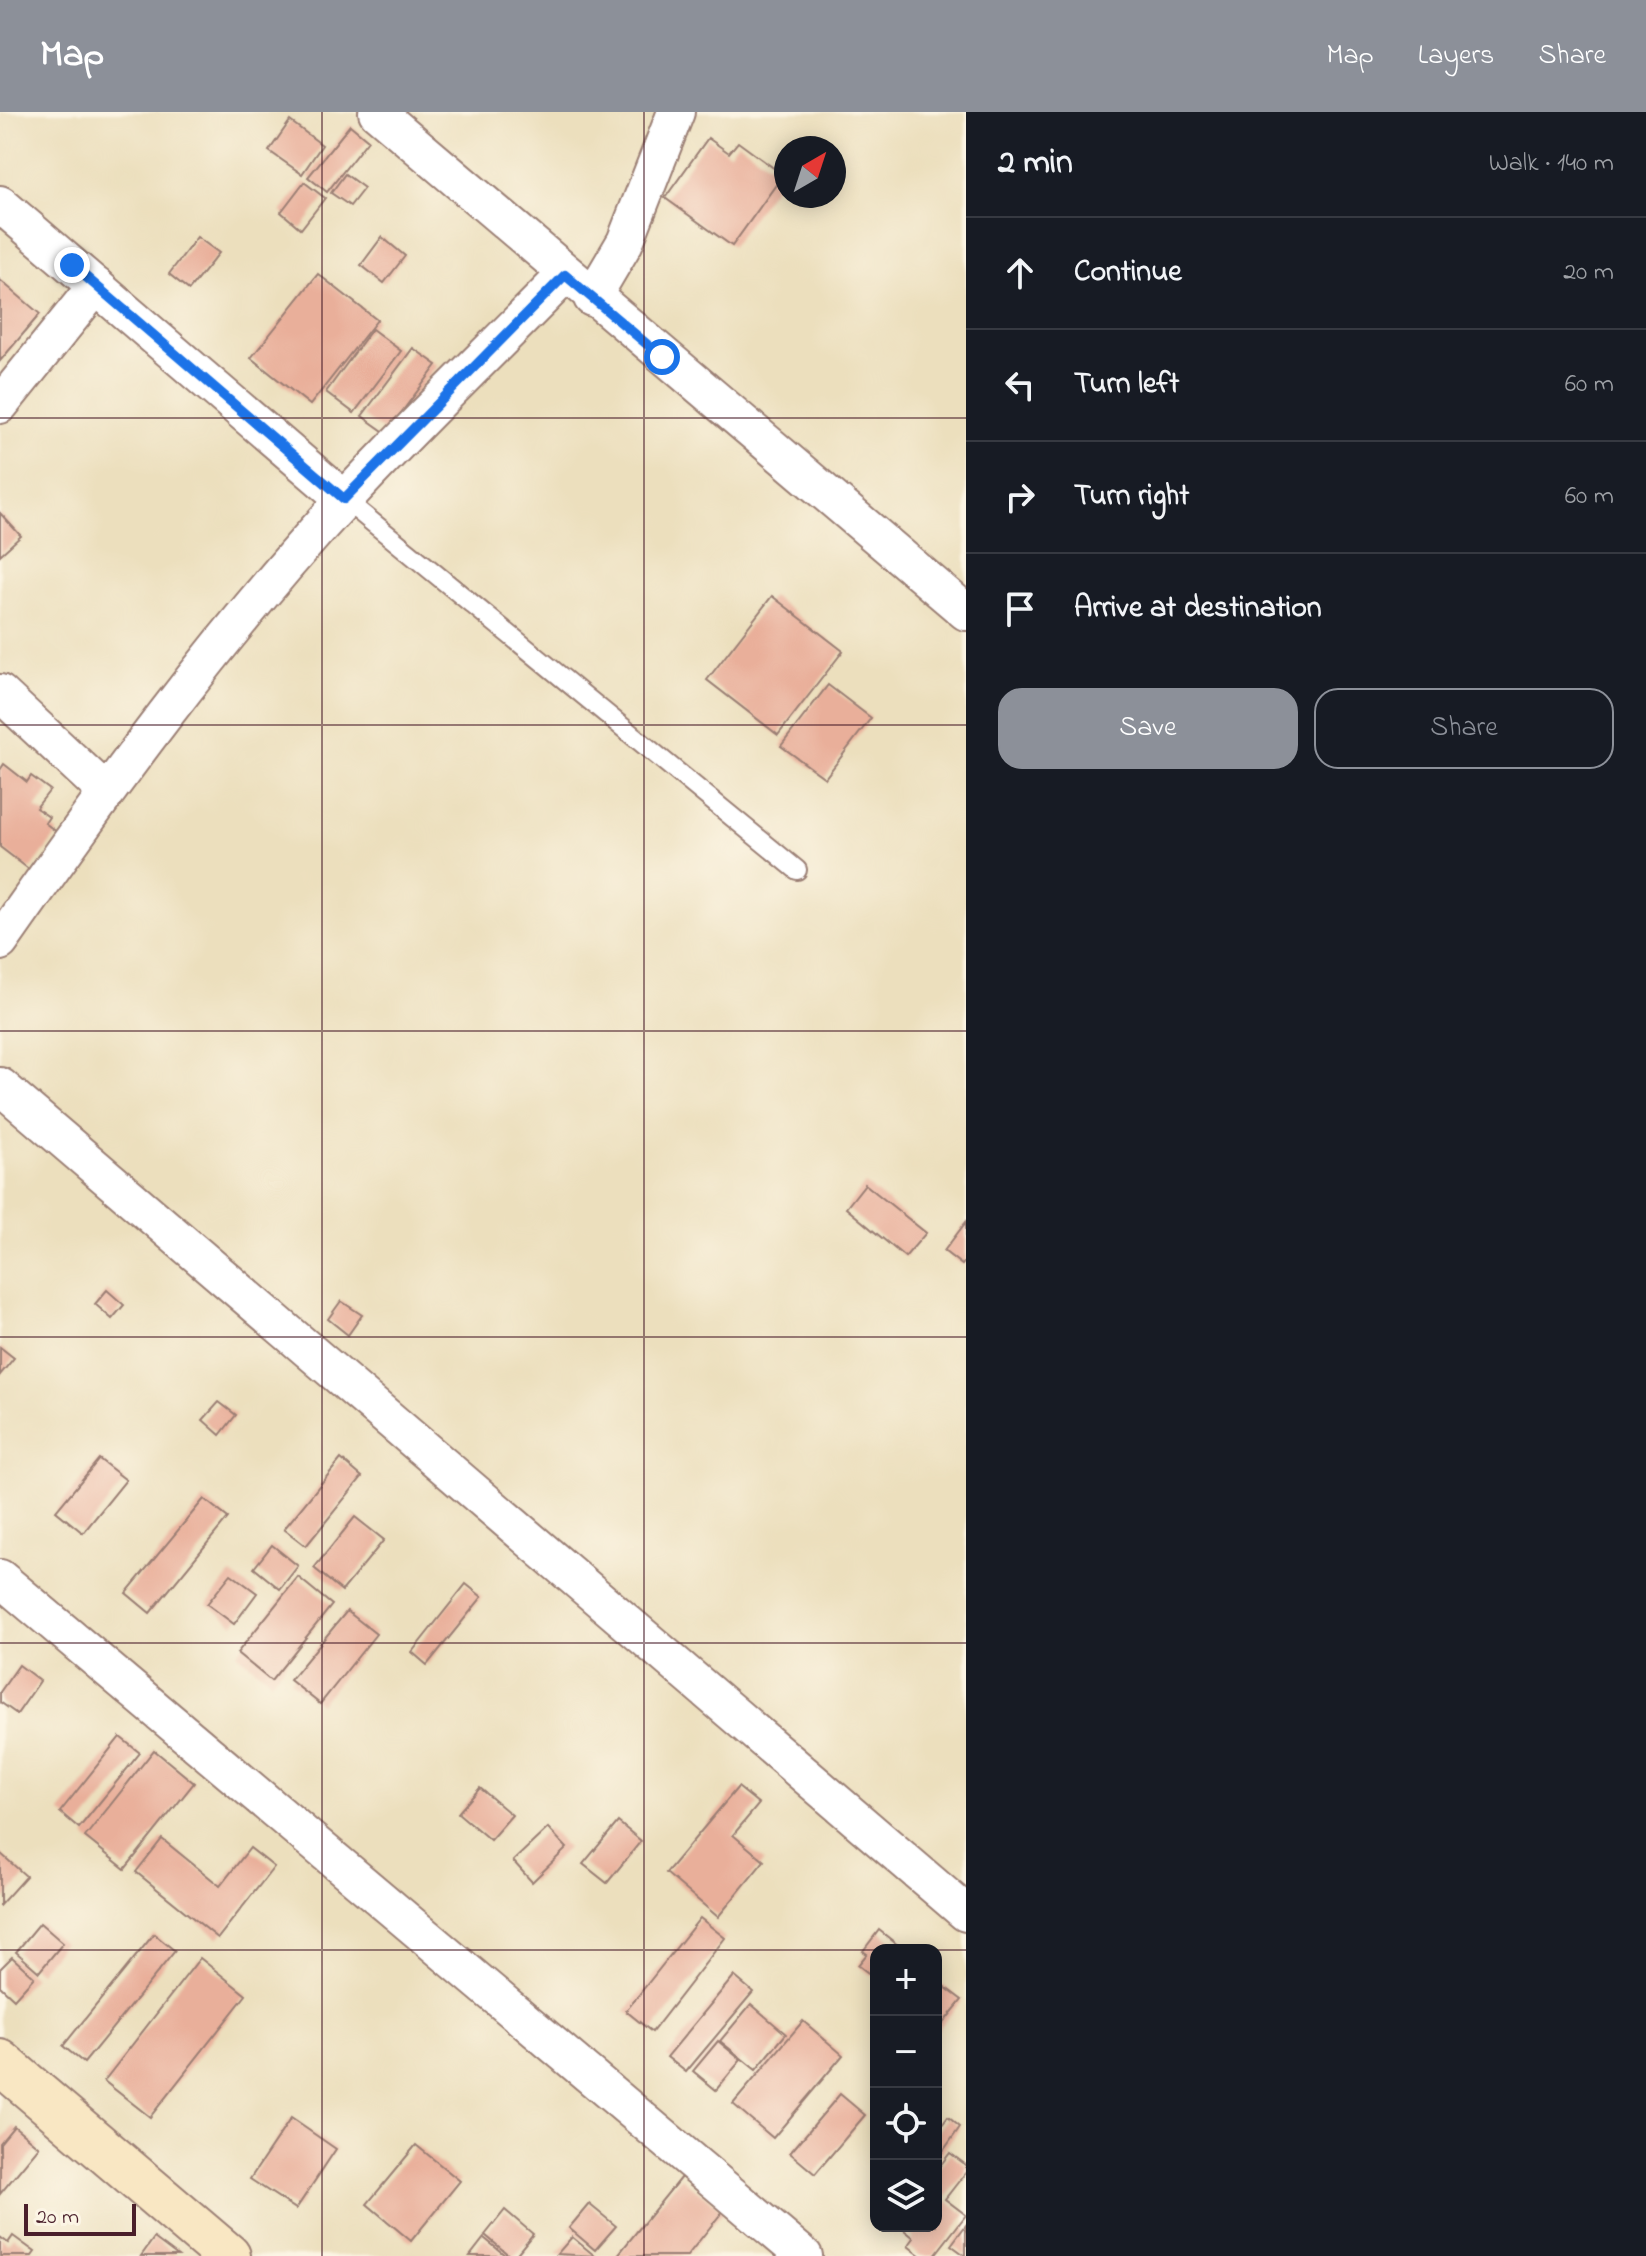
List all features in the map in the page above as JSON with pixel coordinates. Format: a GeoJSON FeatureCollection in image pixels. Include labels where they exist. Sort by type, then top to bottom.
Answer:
{"type":"FeatureCollection","features":[{"type":"Feature","properties":{"kind":"street"},"geometry":{"type":"LineString","coordinates":[[377,112],[592,298],[966,612]]}},
{"type":"Feature","properties":{"kind":"street"},"geometry":{"type":"LineString","coordinates":[[592,298],[625,242],[676,112]]}},
{"type":"Feature","properties":{"kind":"street"},"geometry":{"type":"LineString","coordinates":[[0,204],[344,499]]}},
{"type":"Feature","properties":{"kind":"street"},"geometry":{"type":"LineString","coordinates":[[0,942],[105,791],[344,499],[565,275]]}},
{"type":"Feature","properties":{"kind":"street"},"geometry":{"type":"LineString","coordinates":[[0,405],[96,286]]}},
{"type":"Feature","properties":{"kind":"street"},"geometry":{"type":"LineString","coordinates":[[0,693],[105,791]]}},
{"type":"Feature","properties":{"kind":"street"},"geometry":{"type":"LineString","coordinates":[[0,1086],[966,1913]]}},
{"type":"Feature","properties":{"kind":"street"},"geometry":{"type":"LineString","coordinates":[[0,1578],[804,2256]]}},
{"type":"Feature","properties":{"kind":"street"},"geometry":{"type":"LineString","coordinates":[[0,2062],[228,2256]]}},
{"type":"Feature","properties":{"kind":"lane"},"geometry":{"type":"LineString","coordinates":[[344,499],[797,870]]}},
{"type":"Feature","properties":{"kind":"building"},"geometry":{"type":"Polygon","coordinates":[[[290,121],[322,145],[302,174],[269,151],[290,121]]]}},
{"type":"Feature","properties":{"kind":"building"},"geometry":{"type":"Polygon","coordinates":[[[350,125],[368,140],[327,192],[308,177],[350,125]]]}},
{"type":"Feature","properties":{"kind":"building"},"geometry":{"type":"Polygon","coordinates":[[[708,138],[729,153],[738,142],[774,168],[774,188],[732,246],[665,198],[708,138]]]}},
{"type":"Feature","properties":{"kind":"building"},"geometry":{"type":"Polygon","coordinates":[[[345,174],[364,188],[350,206],[331,193],[345,174]]]}},
{"type":"Feature","properties":{"kind":"building"},"geometry":{"type":"Polygon","coordinates":[[[304,182],[325,198],[301,229],[281,212],[304,182]]]}},
{"type":"Feature","properties":{"kind":"building"},"geometry":{"type":"Polygon","coordinates":[[[197,237],[219,253],[189,290],[169,274],[197,237]]]}},
{"type":"Feature","properties":{"kind":"building"},"geometry":{"type":"Polygon","coordinates":[[[382,237],[405,256],[384,283],[361,265],[382,237]]]}},
{"type":"Feature","properties":{"kind":"building"},"geometry":{"type":"Polygon","coordinates":[[[318,274],[377,320],[310,405],[251,358],[318,274]]]}},
{"type":"Feature","properties":{"kind":"building"},"geometry":{"type":"Polygon","coordinates":[[[0,280],[40,314],[0,361],[0,280]]]}},
{"type":"Feature","properties":{"kind":"building"},"geometry":{"type":"Polygon","coordinates":[[[372,329],[401,351],[354,413],[326,392],[372,329]]]}},
{"type":"Feature","properties":{"kind":"building"},"geometry":{"type":"Polygon","coordinates":[[[413,348],[437,365],[386,433],[362,416],[413,348]]]}},
{"type":"Feature","properties":{"kind":"building"},"geometry":{"type":"Polygon","coordinates":[[[0,513],[21,536],[0,555],[0,513]]]}},
{"type":"Feature","properties":{"kind":"building"},"geometry":{"type":"Polygon","coordinates":[[[772,596],[843,651],[778,735],[707,680],[772,596]]]}},
{"type":"Feature","properties":{"kind":"building"},"geometry":{"type":"Polygon","coordinates":[[[828,685],[871,718],[825,778],[781,746],[828,685]]]}},
{"type":"Feature","properties":{"kind":"building"},"geometry":{"type":"Polygon","coordinates":[[[4,764],[27,782],[31,776],[50,790],[36,808],[49,817],[45,823],[58,833],[30,870],[0,847],[0,770],[4,764]]]}},
{"type":"Feature","properties":{"kind":"building"},"geometry":{"type":"Polygon","coordinates":[[[865,1184],[926,1233],[905,1257],[846,1208],[865,1184]]]}},
{"type":"Feature","properties":{"kind":"building"},"geometry":{"type":"Polygon","coordinates":[[[966,1222],[966,1260],[962,1265],[944,1251],[966,1222]]]}},
{"type":"Feature","properties":{"kind":"building"},"geometry":{"type":"Polygon","coordinates":[[[107,1290],[124,1305],[112,1319],[95,1304],[107,1290]]]}},
{"type":"Feature","properties":{"kind":"building"},"geometry":{"type":"Polygon","coordinates":[[[341,1301],[362,1315],[348,1335],[328,1319],[341,1301]]]}},
{"type":"Feature","properties":{"kind":"building"},"geometry":{"type":"Polygon","coordinates":[[[0,1347],[14,1358],[0,1375],[0,1347]]]}},
{"type":"Feature","properties":{"kind":"building"},"geometry":{"type":"Polygon","coordinates":[[[219,1402],[236,1415],[220,1435],[203,1420],[219,1402]]]}},
{"type":"Feature","properties":{"kind":"building"},"geometry":{"type":"Polygon","coordinates":[[[99,1459],[126,1480],[83,1533],[56,1511],[99,1459]]]}},
{"type":"Feature","properties":{"kind":"building"},"geometry":{"type":"Polygon","coordinates":[[[341,1459],[362,1477],[306,1546],[284,1529],[341,1459]]]}},
{"type":"Feature","properties":{"kind":"building"},"geometry":{"type":"Polygon","coordinates":[[[204,1499],[228,1518],[150,1613],[126,1593],[204,1499]]]}},
{"type":"Feature","properties":{"kind":"building"},"geometry":{"type":"Polygon","coordinates":[[[355,1517],[384,1540],[342,1591],[314,1568],[355,1517]]]}},
{"type":"Feature","properties":{"kind":"building"},"geometry":{"type":"Polygon","coordinates":[[[272,1545],[298,1566],[280,1589],[254,1568],[272,1545]]]}},
{"type":"Feature","properties":{"kind":"building"},"geometry":{"type":"Polygon","coordinates":[[[231,1574],[257,1593],[234,1624],[207,1604],[231,1574]]]}},
{"type":"Feature","properties":{"kind":"building"},"geometry":{"type":"Polygon","coordinates":[[[298,1577],[332,1605],[271,1681],[237,1653],[298,1577]]]}},
{"type":"Feature","properties":{"kind":"building"},"geometry":{"type":"Polygon","coordinates":[[[466,1584],[482,1597],[427,1665],[412,1652],[466,1584]]]}},
{"type":"Feature","properties":{"kind":"building"},"geometry":{"type":"Polygon","coordinates":[[[347,1611],[376,1634],[320,1704],[290,1680],[347,1611]]]}},
{"type":"Feature","properties":{"kind":"building"},"geometry":{"type":"Polygon","coordinates":[[[19,1665],[40,1681],[17,1714],[0,1702],[0,1692],[19,1665]]]}},
{"type":"Feature","properties":{"kind":"building"},"geometry":{"type":"Polygon","coordinates":[[[120,1737],[140,1753],[79,1828],[60,1812],[120,1737]]]}},
{"type":"Feature","properties":{"kind":"building"},"geometry":{"type":"Polygon","coordinates":[[[154,1750],[194,1783],[125,1869],[85,1837],[154,1750]]]}},
{"type":"Feature","properties":{"kind":"building"},"geometry":{"type":"Polygon","coordinates":[[[738,1787],[759,1804],[733,1835],[764,1861],[718,1917],[666,1873],[738,1787]]]}},
{"type":"Feature","properties":{"kind":"building"},"geometry":{"type":"Polygon","coordinates":[[[480,1788],[512,1815],[490,1840],[458,1813],[480,1788]]]}},
{"type":"Feature","properties":{"kind":"building"},"geometry":{"type":"Polygon","coordinates":[[[618,1822],[641,1841],[607,1883],[583,1864],[618,1822]]]}},
{"type":"Feature","properties":{"kind":"building"},"geometry":{"type":"Polygon","coordinates":[[[548,1828],[567,1848],[532,1882],[513,1861],[548,1828]]]}},
{"type":"Feature","properties":{"kind":"building"},"geometry":{"type":"Polygon","coordinates":[[[162,1839],[220,1886],[250,1848],[274,1867],[218,1938],[136,1872],[162,1839]]]}},
{"type":"Feature","properties":{"kind":"building"},"geometry":{"type":"Polygon","coordinates":[[[0,1853],[26,1876],[0,1905],[0,1853]]]}},
{"type":"Feature","properties":{"kind":"building"},"geometry":{"type":"Polygon","coordinates":[[[700,1918],[725,1938],[652,2032],[626,2011],[700,1918]]]}},
{"type":"Feature","properties":{"kind":"building"},"geometry":{"type":"Polygon","coordinates":[[[40,1923],[63,1943],[39,1972],[16,1952],[40,1923]]]}},
{"type":"Feature","properties":{"kind":"building"},"geometry":{"type":"Polygon","coordinates":[[[879,1930],[896,1944],[870,1944],[870,1974],[858,1965],[867,1954],[863,1951],[879,1930]]]}},
{"type":"Feature","properties":{"kind":"building"},"geometry":{"type":"Polygon","coordinates":[[[154,1934],[175,1951],[84,2063],[63,2046],[154,1934]]]}},
{"type":"Feature","properties":{"kind":"building"},"geometry":{"type":"Polygon","coordinates":[[[12,1957],[34,1977],[14,1999],[0,1986],[0,1969],[12,1957]]]}},
{"type":"Feature","properties":{"kind":"building"},"geometry":{"type":"Polygon","coordinates":[[[200,1958],[246,1995],[150,2117],[104,2081],[200,1958]]]}},
{"type":"Feature","properties":{"kind":"building"},"geometry":{"type":"Polygon","coordinates":[[[734,1976],[753,1992],[686,2072],[667,2057],[734,1976]]]}},
{"type":"Feature","properties":{"kind":"building"},"geometry":{"type":"Polygon","coordinates":[[[942,1985],[962,2000],[942,2025],[942,1985]]]}},
{"type":"Feature","properties":{"kind":"building"},"geometry":{"type":"Polygon","coordinates":[[[751,2004],[786,2034],[756,2070],[720,2041],[751,2004]]]}},
{"type":"Feature","properties":{"kind":"building"},"geometry":{"type":"Polygon","coordinates":[[[803,2021],[843,2055],[773,2138],[733,2104],[803,2021]]]}},
{"type":"Feature","properties":{"kind":"building"},"geometry":{"type":"Polygon","coordinates":[[[718,2041],[741,2060],[716,2090],[693,2071],[718,2041]]]}},
{"type":"Feature","properties":{"kind":"building"},"geometry":{"type":"Polygon","coordinates":[[[840,2094],[865,2115],[815,2174],[790,2153],[840,2094]]]}},
{"type":"Feature","properties":{"kind":"building"},"geometry":{"type":"Polygon","coordinates":[[[948,2117],[960,2127],[942,2152],[942,2125],[948,2117]]]}},
{"type":"Feature","properties":{"kind":"building"},"geometry":{"type":"Polygon","coordinates":[[[291,2118],[336,2149],[296,2209],[250,2179],[291,2118]]]}},
{"type":"Feature","properties":{"kind":"building"},"geometry":{"type":"Polygon","coordinates":[[[14,2126],[39,2147],[0,2194],[0,2143],[14,2126]]]}},
{"type":"Feature","properties":{"kind":"building"},"geometry":{"type":"Polygon","coordinates":[[[416,2145],[460,2181],[411,2241],[367,2204],[416,2145]]]}},
{"type":"Feature","properties":{"kind":"building"},"geometry":{"type":"Polygon","coordinates":[[[950,2153],[966,2165],[966,2172],[945,2199],[966,2215],[934,2256],[921,2256],[908,2246],[914,2238],[906,2232],[942,2232],[942,2163],[950,2153]]]}},
{"type":"Feature","properties":{"kind":"building"},"geometry":{"type":"Polygon","coordinates":[[[681,2177],[723,2211],[687,2256],[617,2256],[681,2177]]]}},
{"type":"Feature","properties":{"kind":"building"},"geometry":{"type":"Polygon","coordinates":[[[589,2204],[616,2226],[595,2250],[569,2228],[589,2204]]]}},
{"type":"Feature","properties":{"kind":"building"},"geometry":{"type":"Polygon","coordinates":[[[505,2210],[533,2234],[515,2256],[510,2256],[485,2235],[505,2210]]]}},
{"type":"Feature","properties":{"kind":"building"},"geometry":{"type":"Polygon","coordinates":[[[966,2225],[966,2256],[951,2245],[966,2225]]]}},
{"type":"Feature","properties":{"kind":"building"},"geometry":{"type":"Polygon","coordinates":[[[13,2236],[35,2252],[32,2256],[0,2256],[0,2237],[8,2243],[13,2236]]]}},
{"type":"Feature","properties":{"kind":"building"},"geometry":{"type":"Polygon","coordinates":[[[572,2237],[595,2256],[557,2254],[572,2237]]]}},
{"type":"Feature","properties":{"kind":"building"},"geometry":{"type":"Polygon","coordinates":[[[154,2238],[178,2256],[141,2256],[154,2238]]]}},
{"type":"Feature","properties":{"kind":"building"},"geometry":{"type":"Polygon","coordinates":[[[484,2238],[506,2256],[470,2256],[484,2238]]]}},
{"type":"Feature","properties":{"kind":"route"},"geometry":{"type":"LineString","coordinates":[[72,265],[344,499],[565,275],[662,357]]}}]}
